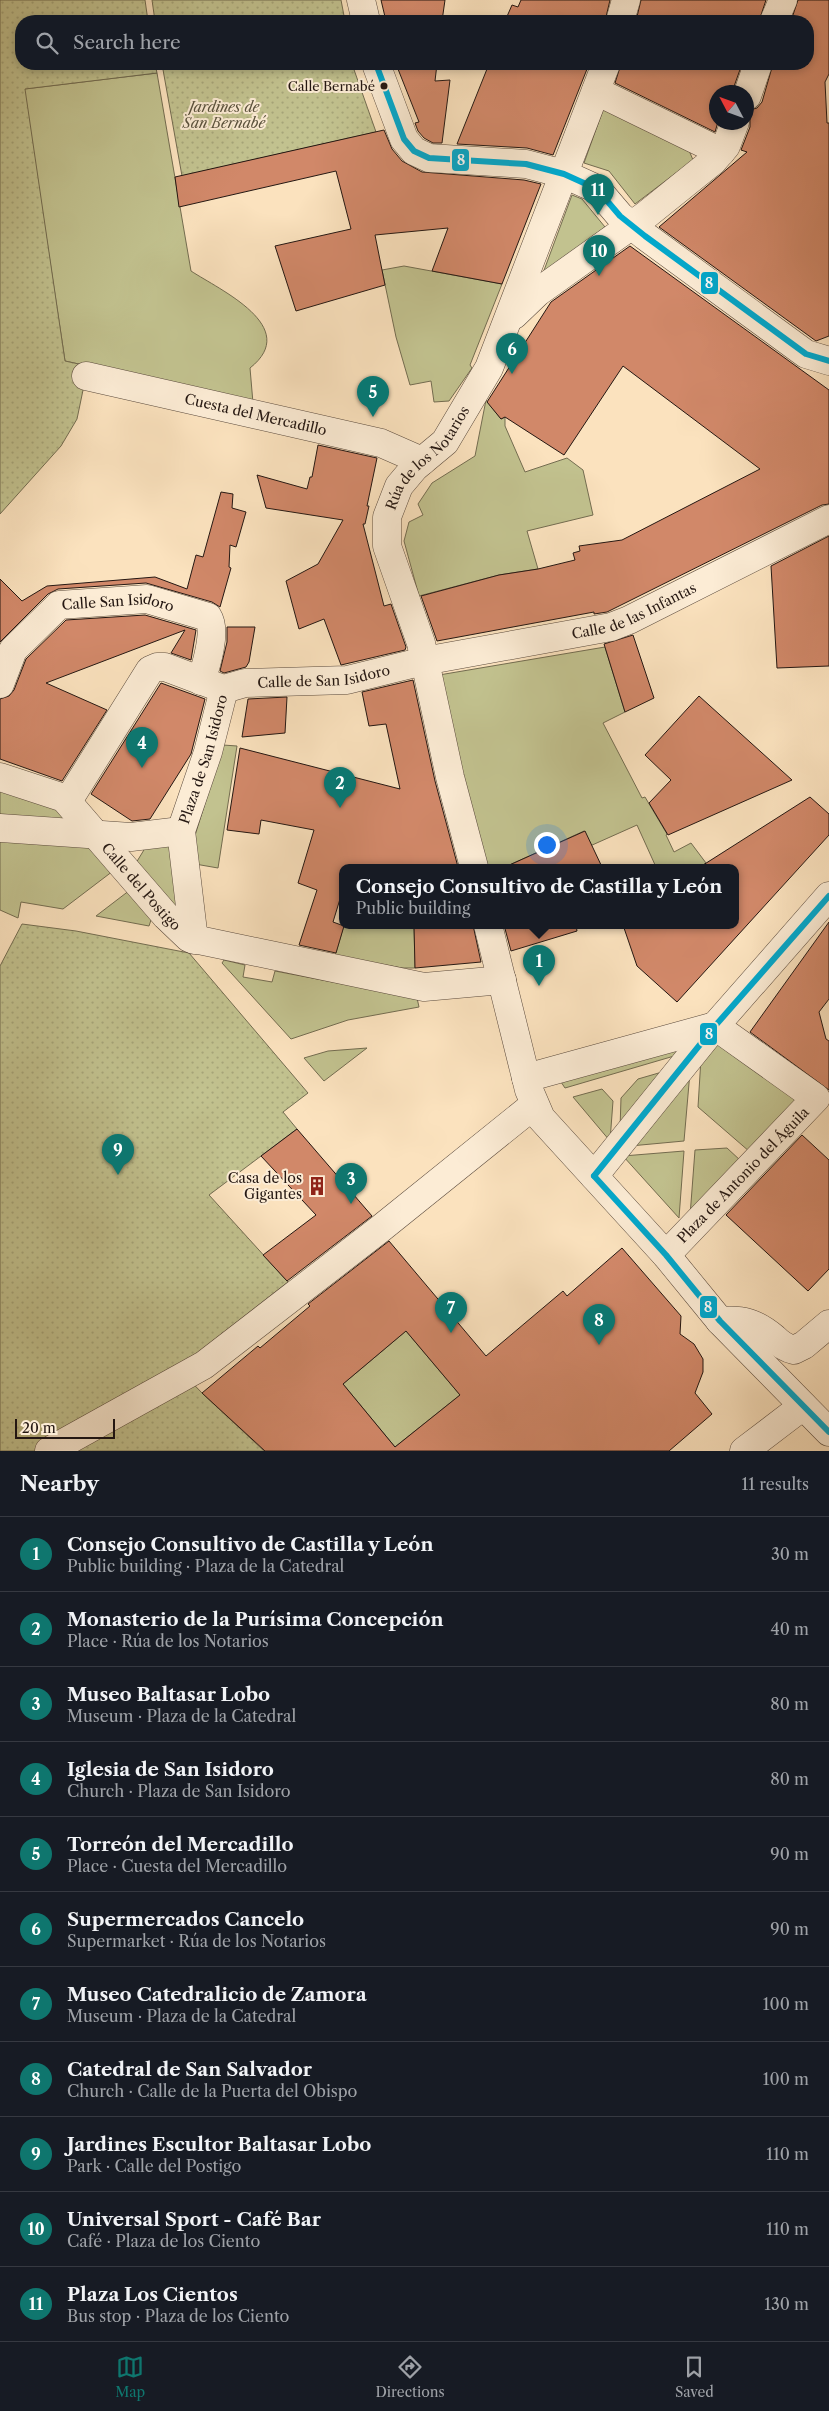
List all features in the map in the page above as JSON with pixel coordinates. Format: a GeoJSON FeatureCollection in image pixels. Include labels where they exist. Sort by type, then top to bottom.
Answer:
{"type":"FeatureCollection","features":[{"type":"Feature","properties":{"kind":"street"},"geometry":{"type":"LineString","coordinates":[[361,0],[365,15]]}},
{"type":"Feature","properties":{"kind":"street"},"geometry":{"type":"LineString","coordinates":[[622,15],[626,0]]}},
{"type":"Feature","properties":{"kind":"street"},"geometry":{"type":"LineString","coordinates":[[776,15],[782,0]]}},
{"type":"Feature","properties":{"kind":"street"},"geometry":{"type":"LineString","coordinates":[[378,70],[404,139],[408,146],[421,156],[533,165],[564,174],[597,189],[638,231],[817,358]]}},
{"type":"Feature","properties":{"kind":"street","name":"Rúa de los Notarios"},"geometry":{"type":"LineString","coordinates":[[473,864],[450,777],[421,643],[389,554],[385,533],[394,493],[410,472],[440,448],[450,437],[485,376],[509,320],[604,70]]}},
{"type":"Feature","properties":{"kind":"street"},"geometry":{"type":"LineString","coordinates":[[750,85],[756,70]]}},
{"type":"Feature","properties":{"kind":"street"},"geometry":{"type":"LineString","coordinates":[[596,91],[721,152]]}},
{"type":"Feature","properties":{"kind":"street"},"geometry":{"type":"LineString","coordinates":[[509,320],[538,292],[638,231],[721,152],[731,130]]}},
{"type":"Feature","properties":{"kind":"street","name":"Cuesta del Mercadillo"},"geometry":{"type":"LineString","coordinates":[[86,376],[381,443],[422,461]]}},
{"type":"Feature","properties":{"kind":"street","name":"Calle de las Infantas"},"geometry":{"type":"LineString","coordinates":[[424,661],[620,624],[829,518]]}},
{"type":"Feature","properties":{"kind":"street","name":"Calle San Isidoro"},"geometry":{"type":"LineString","coordinates":[[0,684],[13,650],[59,605],[141,599],[208,617],[212,627],[208,658],[212,685]]}},
{"type":"Feature","properties":{"kind":"street","name":"Calle de San Isidoro"},"geometry":{"type":"LineString","coordinates":[[212,685],[351,679],[424,661]]}},
{"type":"Feature","properties":{"kind":"street","name":"Plaza de San Isidoro"},"geometry":{"type":"LineString","coordinates":[[68,801],[150,670],[157,667],[165,667],[212,685],[208,752],[181,831],[194,940]]}},
{"type":"Feature","properties":{"kind":"street","name":"Calle del Postigo"},"geometry":{"type":"LineString","coordinates":[[0,777],[56,794],[68,801],[166,916],[184,935],[194,940],[419,986],[436,987],[499,968]]}},
{"type":"Feature","properties":{"kind":"street"},"geometry":{"type":"LineString","coordinates":[[0,828],[130,837],[181,831]]}},
{"type":"Feature","properties":{"kind":"street"},"geometry":{"type":"LineString","coordinates":[[594,1176],[718,1023],[829,896]]}},
{"type":"Feature","properties":{"kind":"street"},"geometry":{"type":"LineString","coordinates":[[489,929],[526,1078],[534,1105],[546,1124],[666,1254],[720,1321],[829,1432]]}},
{"type":"Feature","properties":{"kind":"street"},"geometry":{"type":"LineString","coordinates":[[526,1078],[718,1023]]}},
{"type":"Feature","properties":{"kind":"street","name":"Plaza de Antonio del Águila"},"geometry":{"type":"LineString","coordinates":[[666,1254],[819,1096],[718,1023]]}},
{"type":"Feature","properties":{"kind":"street"},"geometry":{"type":"LineString","coordinates":[[49,1451],[184,1378],[204,1365],[380,1229],[534,1105]]}},
{"type":"Feature","properties":{"kind":"street"},"geometry":{"type":"LineString","coordinates":[[720,1321],[742,1320],[750,1322],[762,1328],[783,1346],[794,1350],[804,1345],[829,1324]]}},
{"type":"Feature","properties":{"kind":"street"},"geometry":{"type":"LineString","coordinates":[[744,1451],[803,1406]]}},
{"type":"Feature","properties":{"kind":"green space"},"geometry":{"type":"Polygon","coordinates":[[[0,0],[145,0],[147,15],[15,15],[15,70],[156,70],[157,73],[25,89],[65,361],[88,366],[77,419],[61,446],[0,514],[0,0]]]}},
{"type":"Feature","properties":{"kind":"green space"},"geometry":{"type":"Polygon","coordinates":[[[152,0],[341,0],[344,15],[154,15],[152,0]]]}},
{"type":"Feature","properties":{"kind":"green space","name":"Jardines de San Bernabé"},"geometry":{"type":"Polygon","coordinates":[[[163,70],[354,70],[376,132],[182,176],[163,70]]]}},
{"type":"Feature","properties":{"kind":"green space"},"geometry":{"type":"Polygon","coordinates":[[[157,73],[191,271],[220,288],[251,311],[262,324],[267,338],[264,353],[250,368],[253,403],[65,361],[24,89],[157,73]]]}},
{"type":"Feature","properties":{"kind":"green space"},"geometry":{"type":"Polygon","coordinates":[[[604,107],[688,148],[693,160],[635,204],[609,171],[584,163],[604,107]]]}},
{"type":"Feature","properties":{"kind":"green space"},"geometry":{"type":"Polygon","coordinates":[[[572,195],[582,199],[605,227],[543,273],[572,195]]]}},
{"type":"Feature","properties":{"kind":"green space"},"geometry":{"type":"Polygon","coordinates":[[[404,266],[502,284],[470,365],[472,368],[449,401],[434,402],[431,381],[410,385],[396,337],[382,270],[404,266]]]}},
{"type":"Feature","properties":{"kind":"green space"},"geometry":{"type":"Polygon","coordinates":[[[486,400],[501,419],[505,417],[505,426],[525,472],[567,458],[583,470],[593,515],[527,531],[538,569],[499,575],[419,596],[404,541],[409,522],[423,515],[418,504],[432,483],[475,456],[486,400]]]}},
{"type":"Feature","properties":{"kind":"green space"},"geometry":{"type":"Polygon","coordinates":[[[605,647],[625,712],[603,723],[642,798],[645,797],[667,834],[674,852],[691,843],[706,863],[655,864],[637,825],[590,846],[584,831],[512,864],[484,864],[439,675],[605,647]]]}},
{"type":"Feature","properties":{"kind":"green space"},"geometry":{"type":"Polygon","coordinates":[[[223,745],[237,746],[218,868],[195,864],[193,842],[223,745]]]}},
{"type":"Feature","properties":{"kind":"green space"},"geometry":{"type":"Polygon","coordinates":[[[0,791],[57,809],[77,828],[0,821],[0,791]]]}},
{"type":"Feature","properties":{"kind":"green space"},"geometry":{"type":"Polygon","coordinates":[[[0,834],[84,841],[113,871],[63,909],[21,902],[18,918],[0,910],[0,834]]]}},
{"type":"Feature","properties":{"kind":"green space"},"geometry":{"type":"Polygon","coordinates":[[[150,840],[169,842],[180,915],[136,863],[150,840]]]}},
{"type":"Feature","properties":{"kind":"green space"},"geometry":{"type":"Polygon","coordinates":[[[130,890],[152,917],[149,926],[96,916],[130,890]]]}},
{"type":"Feature","properties":{"kind":"green space"},"geometry":{"type":"Polygon","coordinates":[[[22,924],[76,931],[189,953],[308,1093],[283,1112],[297,1129],[209,1195],[288,1282],[178,1368],[264,1451],[0,1451],[0,966],[22,924]]]}},
{"type":"Feature","properties":{"kind":"green space"},"geometry":{"type":"Polygon","coordinates":[[[343,929],[414,929],[415,968],[402,968],[335,956],[343,929]]]}},
{"type":"Feature","properties":{"kind":"green space"},"geometry":{"type":"Polygon","coordinates":[[[224,960],[245,965],[243,977],[272,982],[275,971],[417,998],[419,1007],[348,1020],[291,1039],[222,963],[224,960]]]}},
{"type":"Feature","properties":{"kind":"green space"},"geometry":{"type":"Polygon","coordinates":[[[717,1038],[802,1098],[750,1152],[698,1107],[701,1058],[717,1038]]]}},
{"type":"Feature","properties":{"kind":"green space"},"geometry":{"type":"Polygon","coordinates":[[[679,1041],[681,1054],[565,1088],[557,1076],[679,1041]]]}},
{"type":"Feature","properties":{"kind":"green space"},"geometry":{"type":"Polygon","coordinates":[[[367,1048],[324,1081],[304,1058],[328,1051],[367,1048]]]}},
{"type":"Feature","properties":{"kind":"green space"},"geometry":{"type":"Polygon","coordinates":[[[669,1070],[620,1129],[621,1098],[638,1079],[669,1070]]]}},
{"type":"Feature","properties":{"kind":"green space"},"geometry":{"type":"Polygon","coordinates":[[[690,1072],[684,1141],[630,1146],[690,1072]]]}},
{"type":"Feature","properties":{"kind":"green space"},"geometry":{"type":"Polygon","coordinates":[[[602,1089],[613,1101],[610,1141],[573,1097],[602,1089]]]}},
{"type":"Feature","properties":{"kind":"green space"},"geometry":{"type":"Polygon","coordinates":[[[727,1148],[741,1161],[690,1216],[695,1150],[727,1148]]]}},
{"type":"Feature","properties":{"kind":"green space"},"geometry":{"type":"Polygon","coordinates":[[[684,1151],[679,1218],[623,1156],[684,1151]]]}},
{"type":"Feature","properties":{"kind":"green space"},"geometry":{"type":"Polygon","coordinates":[[[406,1331],[460,1395],[395,1447],[343,1384],[406,1331]]]}},
{"type":"Feature","properties":{"kind":"building"},"geometry":{"type":"Polygon","coordinates":[[[381,0],[445,0],[443,15],[385,15],[381,0]]]}},
{"type":"Feature","properties":{"kind":"building"},"geometry":{"type":"Polygon","coordinates":[[[521,0],[610,0],[606,15],[508,15],[512,5],[518,7],[521,0]]]}},
{"type":"Feature","properties":{"kind":"building"},"geometry":{"type":"Polygon","coordinates":[[[641,0],[766,0],[761,15],[637,15],[641,0]]]}},
{"type":"Feature","properties":{"kind":"building"},"geometry":{"type":"Polygon","coordinates":[[[798,0],[829,0],[829,74],[825,82],[827,123],[829,123],[829,336],[816,341],[659,227],[747,152],[741,150],[749,130],[754,130],[754,109],[762,102],[771,70],[814,70],[814,15],[793,15],[798,0]]]}},
{"type":"Feature","properties":{"kind":"building"},"geometry":{"type":"Polygon","coordinates":[[[398,70],[436,70],[435,81],[450,80],[442,143],[433,143],[424,138],[418,131],[415,123],[419,122],[398,70]]]}},
{"type":"Feature","properties":{"kind":"building"},"geometry":{"type":"Polygon","coordinates":[[[487,70],[587,70],[553,155],[527,148],[457,144],[487,70]]]}},
{"type":"Feature","properties":{"kind":"building"},"geometry":{"type":"Polygon","coordinates":[[[619,70],[740,70],[734,85],[709,85],[709,129],[615,83],[619,70]]]}},
{"type":"Feature","properties":{"kind":"building"},"geometry":{"type":"Polygon","coordinates":[[[384,130],[392,149],[402,161],[422,172],[524,180],[541,184],[502,284],[432,271],[448,228],[375,235],[385,285],[296,311],[275,246],[351,229],[336,171],[179,207],[175,177],[384,130]]]}},
{"type":"Feature","properties":{"kind":"building"},"geometry":{"type":"Polygon","coordinates":[[[630,246],[829,390],[829,504],[822,505],[607,612],[594,614],[594,612],[437,641],[421,596],[499,575],[538,569],[575,560],[573,553],[580,551],[579,546],[622,540],[760,469],[623,366],[564,455],[505,417],[501,419],[487,402],[551,302],[630,246]]]}},
{"type":"Feature","properties":{"kind":"building"},"geometry":{"type":"Polygon","coordinates":[[[318,445],[377,458],[367,506],[369,506],[365,524],[363,524],[384,606],[391,604],[406,647],[405,650],[341,665],[324,619],[299,629],[286,581],[318,564],[343,520],[266,508],[257,475],[307,489],[310,477],[312,477],[318,445]]]}},
{"type":"Feature","properties":{"kind":"building"},"geometry":{"type":"Polygon","coordinates":[[[221,492],[233,494],[232,508],[246,512],[236,547],[230,545],[229,567],[231,568],[220,607],[212,602],[146,583],[58,589],[48,594],[0,642],[0,579],[22,601],[47,586],[155,577],[187,589],[196,555],[203,557],[221,492]]]}},
{"type":"Feature","properties":{"kind":"building"},"geometry":{"type":"Polygon","coordinates":[[[829,536],[829,666],[777,668],[771,566],[829,536]]]}},
{"type":"Feature","properties":{"kind":"building"},"geometry":{"type":"Polygon","coordinates":[[[145,615],[196,630],[191,660],[171,653],[185,630],[46,683],[107,710],[62,781],[0,759],[0,699],[9,696],[14,690],[26,659],[66,620],[145,615]]]}},
{"type":"Feature","properties":{"kind":"building"},"geometry":{"type":"Polygon","coordinates":[[[227,627],[255,627],[249,662],[246,667],[224,673],[220,671],[227,642],[227,627]]]}},
{"type":"Feature","properties":{"kind":"building"},"geometry":{"type":"Polygon","coordinates":[[[633,635],[654,698],[625,712],[604,644],[633,635]]]}},
{"type":"Feature","properties":{"kind":"building"},"geometry":{"type":"Polygon","coordinates":[[[413,680],[435,781],[457,864],[339,864],[339,902],[333,922],[339,924],[339,929],[343,929],[336,953],[299,945],[317,890],[298,883],[314,830],[261,820],[259,834],[227,830],[240,748],[400,789],[386,724],[369,726],[362,692],[413,680]]]}},
{"type":"Feature","properties":{"kind":"building"},"geometry":{"type":"Polygon","coordinates":[[[161,683],[205,699],[191,754],[150,819],[132,821],[91,794],[161,683]]]}},
{"type":"Feature","properties":{"kind":"building"},"geometry":{"type":"Polygon","coordinates":[[[699,696],[792,780],[668,835],[649,803],[671,780],[645,755],[699,696]]]}},
{"type":"Feature","properties":{"kind":"building"},"geometry":{"type":"Polygon","coordinates":[[[287,697],[285,733],[242,737],[248,699],[287,697]]]}},
{"type":"Feature","properties":{"kind":"building"},"geometry":{"type":"Polygon","coordinates":[[[810,797],[829,814],[829,835],[677,1002],[637,966],[624,929],[739,929],[739,864],[705,864],[810,797]]]}},
{"type":"Feature","properties":{"kind":"building"},"geometry":{"type":"Polygon","coordinates":[[[585,831],[601,864],[512,864],[585,831]]]}},
{"type":"Feature","properties":{"kind":"building"},"geometry":{"type":"Polygon","coordinates":[[[829,922],[829,999],[819,1012],[826,1039],[829,1041],[829,1090],[750,1032],[829,922]]]}},
{"type":"Feature","properties":{"kind":"building"},"geometry":{"type":"Polygon","coordinates":[[[414,929],[474,929],[481,962],[415,968],[414,929]]]}},
{"type":"Feature","properties":{"kind":"building"},"geometry":{"type":"Polygon","coordinates":[[[505,929],[577,929],[577,931],[511,951],[505,929]]]}},
{"type":"Feature","properties":{"kind":"building","name":"Casa de los Gigantes"},"geometry":{"type":"Polygon","coordinates":[[[297,1129],[372,1216],[287,1281],[263,1255],[316,1215],[261,1156],[297,1129]]]}},
{"type":"Feature","properties":{"kind":"building"},"geometry":{"type":"Polygon","coordinates":[[[802,1135],[829,1160],[829,1269],[808,1291],[726,1215],[802,1135]]]}},
{"type":"Feature","properties":{"kind":"building"},"geometry":{"type":"Polygon","coordinates":[[[389,1241],[486,1356],[563,1291],[567,1296],[622,1248],[681,1316],[680,1334],[694,1344],[703,1359],[703,1372],[695,1393],[712,1414],[669,1451],[265,1451],[202,1393],[258,1346],[260,1348],[310,1306],[308,1304],[389,1241]],[[406,1331],[343,1384],[395,1447],[460,1395],[406,1331]]]}},
{"type":"Feature","properties":{"kind":"transit line","name":"8"},"geometry":{"type":"LineString","coordinates":[[378,70],[404,139],[414,151],[429,158],[526,164],[564,174],[597,189],[620,216],[645,236],[806,354],[829,361]]}},
{"type":"Feature","properties":{"kind":"transit line","name":"8"},"geometry":{"type":"LineString","coordinates":[[594,1176],[715,1026],[829,896]]}},
{"type":"Feature","properties":{"kind":"transit line","name":"8"},"geometry":{"type":"LineString","coordinates":[[594,1176],[666,1255],[720,1321],[829,1432]]}},
{"type":"Feature","properties":{"kind":"place","name":"Calle Bernabé"},"geometry":{"type":"Point","coordinates":[384,86]}},
{"type":"Feature","properties":{"kind":"place","name":"Plaza Los Cientos"},"geometry":{"type":"Point","coordinates":[598,215]}},
{"type":"Feature","properties":{"kind":"place","name":"Universal Sport - Café Bar"},"geometry":{"type":"Point","coordinates":[599,276]}},
{"type":"Feature","properties":{"kind":"place","name":"Supermercados Cancelo"},"geometry":{"type":"Point","coordinates":[512,374]}},
{"type":"Feature","properties":{"kind":"place","name":"Torreón del Mercadillo"},"geometry":{"type":"Point","coordinates":[373,417]}},
{"type":"Feature","properties":{"kind":"place","name":"Iglesia de San Isidoro"},"geometry":{"type":"Point","coordinates":[142,768]}},
{"type":"Feature","properties":{"kind":"place","name":"Monasterio de la Purísima Concepción"},"geometry":{"type":"Point","coordinates":[340,808]}},
{"type":"Feature","properties":{"kind":"place","name":"Consejo Consultivo de Castilla y León"},"geometry":{"type":"Point","coordinates":[539,986]}},
{"type":"Feature","properties":{"kind":"place","name":"Jardines Escultor Baltasar Lobo"},"geometry":{"type":"Point","coordinates":[118,1175]}},
{"type":"Feature","properties":{"kind":"place","name":"Casa de los Gigantes"},"geometry":{"type":"Point","coordinates":[317,1186]}},
{"type":"Feature","properties":{"kind":"place","name":"Museo Baltasar Lobo"},"geometry":{"type":"Point","coordinates":[351,1204]}},
{"type":"Feature","properties":{"kind":"place","name":"Museo Catedralicio de Zamora"},"geometry":{"type":"Point","coordinates":[451,1333]}},
{"type":"Feature","properties":{"kind":"place","name":"Catedral de San Salvador"},"geometry":{"type":"Point","coordinates":[599,1345]}}]}
